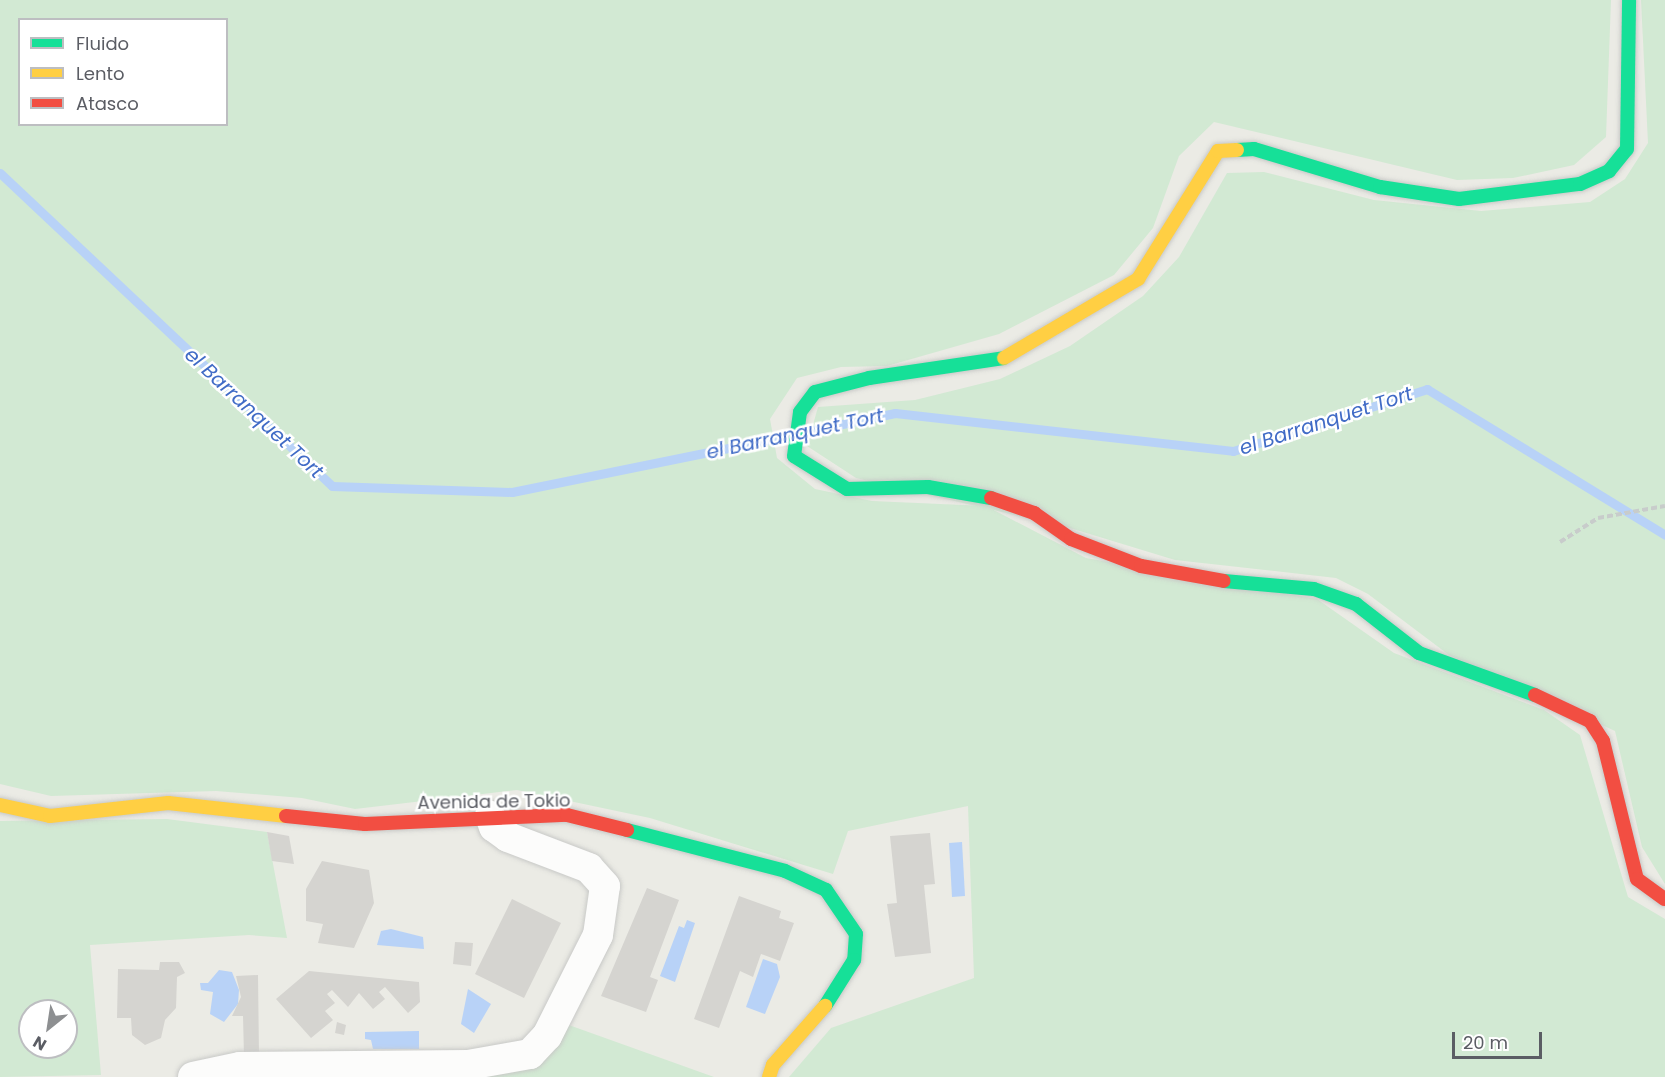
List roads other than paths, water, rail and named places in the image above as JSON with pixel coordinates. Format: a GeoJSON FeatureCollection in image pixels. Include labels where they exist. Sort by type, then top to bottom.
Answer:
{"type":"FeatureCollection","features":[{"type":"Feature","properties":{"kind":"street"},"geometry":{"type":"LineString","coordinates":[[1629,0],[1627,149],[1609,171],[1580,184],[1459,199],[1380,187],[1254,149],[1218,151],[1137,279],[999,362],[869,378],[815,392],[800,412],[794,456],[847,489],[928,488],[979,494],[1034,513],[1071,539],[1141,566],[1250,586],[1314,589],[1356,604],[1419,653],[1563,705],[1590,720],[1603,741],[1637,879],[1665,899]]}},
{"type":"Feature","properties":{"kind":"street","name":"Avenida de Tokio"},"geometry":{"type":"LineString","coordinates":[[0,805],[50,816],[168,803],[365,824],[490,816],[567,816],[785,872],[826,890],[845,911],[856,934],[854,960],[842,986],[773,1065],[769,1077]]}},
{"type":"Feature","properties":{"kind":"street"},"geometry":{"type":"LineString","coordinates":[[193,1077],[240,1067],[468,1065],[530,1054],[547,1036],[598,935],[606,905],[605,886],[589,868],[508,837],[494,827],[490,816]]}},
{"type":"Feature","properties":{"kind":"water"},"geometry":{"type":"Polygon","coordinates":[[[962,842],[965,896],[952,897],[949,843],[962,842]]]}},
{"type":"Feature","properties":{"kind":"water"},"geometry":{"type":"Polygon","coordinates":[[[687,920],[695,923],[675,982],[660,976],[679,926],[684,928],[687,920]]]}},
{"type":"Feature","properties":{"kind":"water"},"geometry":{"type":"Polygon","coordinates":[[[391,929],[423,937],[424,949],[377,945],[381,931],[391,929]]]}},
{"type":"Feature","properties":{"kind":"water"},"geometry":{"type":"Polygon","coordinates":[[[763,959],[777,964],[780,977],[765,1014],[746,1007],[763,959]]]}},
{"type":"Feature","properties":{"kind":"water"},"geometry":{"type":"Polygon","coordinates":[[[219,970],[232,972],[239,990],[238,1004],[224,1022],[210,1014],[213,992],[201,990],[200,983],[208,983],[219,970]]]}},
{"type":"Feature","properties":{"kind":"water"},"geometry":{"type":"Polygon","coordinates":[[[468,989],[491,1004],[474,1033],[461,1024],[468,989]]]}},
{"type":"Feature","properties":{"kind":"water"},"geometry":{"type":"Polygon","coordinates":[[[419,1031],[419,1049],[373,1049],[371,1040],[365,1039],[365,1032],[419,1031]]]}},
{"type":"Feature","properties":{"kind":"waterway","name":"el Barranquet Tort"},"geometry":{"type":"LineString","coordinates":[[0,173],[332,486],[512,492],[791,435]]}},
{"type":"Feature","properties":{"kind":"waterway","name":"el Barranquet Tort"},"geometry":{"type":"LineString","coordinates":[[804,432],[895,413],[1233,451],[1427,389],[1665,535]]}}]}
